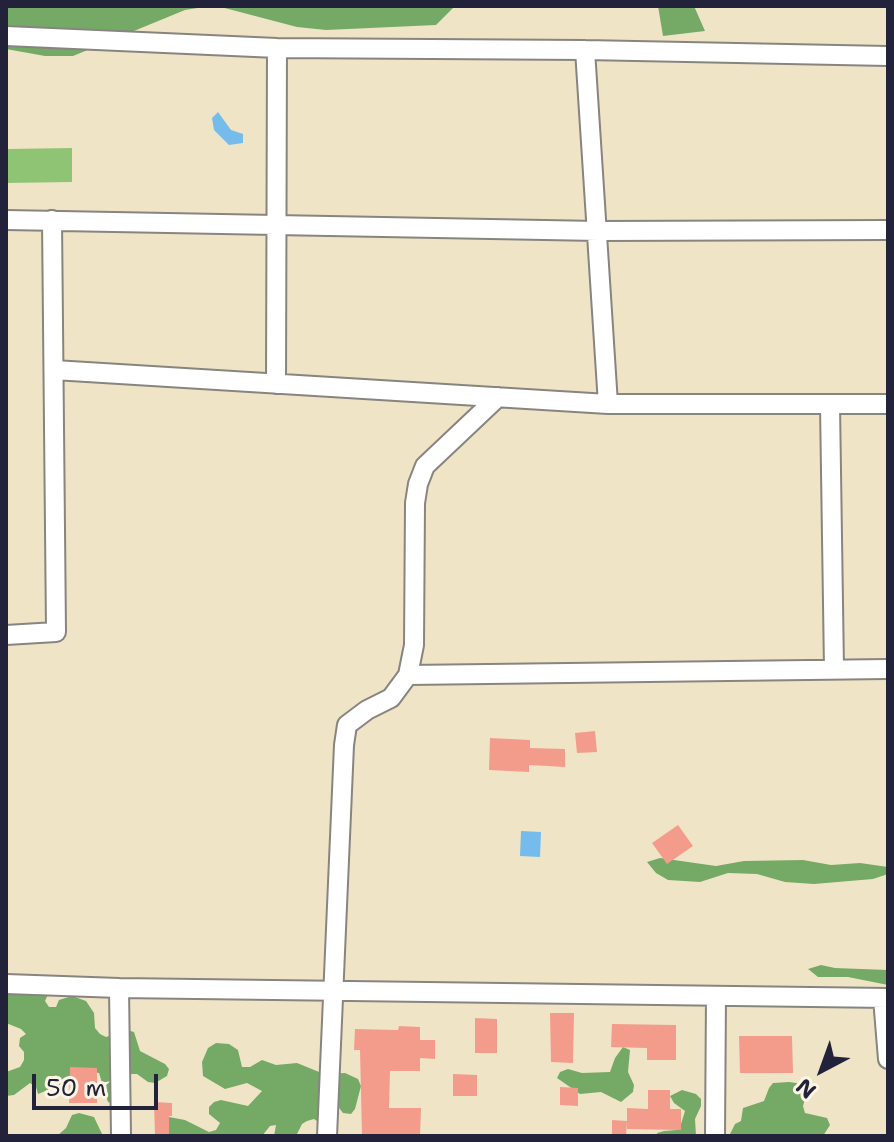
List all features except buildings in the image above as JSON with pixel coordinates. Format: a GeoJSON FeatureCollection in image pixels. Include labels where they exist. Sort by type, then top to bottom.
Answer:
{"type":"FeatureCollection","features":[{"type":"Feature","properties":{"kind":"street"},"geometry":{"type":"LineString","coordinates":[[6,36],[277,48],[888,56]]}},
{"type":"Feature","properties":{"kind":"street"},"geometry":{"type":"LineString","coordinates":[[276,384],[277,48]]}},
{"type":"Feature","properties":{"kind":"street"},"geometry":{"type":"LineString","coordinates":[[585,50],[608,404]]}},
{"type":"Feature","properties":{"kind":"street"},"geometry":{"type":"LineString","coordinates":[[6,220],[598,231],[888,230]]}},
{"type":"Feature","properties":{"kind":"street"},"geometry":{"type":"LineString","coordinates":[[6,635],[56,632],[52,220]]}},
{"type":"Feature","properties":{"kind":"street"},"geometry":{"type":"LineString","coordinates":[[54,370],[608,404],[888,404]]}},
{"type":"Feature","properties":{"kind":"street"},"geometry":{"type":"LineString","coordinates":[[327,1136],[347,725],[391,698],[408,675],[414,645],[415,503],[425,466],[498,397]]}},
{"type":"Feature","properties":{"kind":"street"},"geometry":{"type":"LineString","coordinates":[[830,405],[834,669]]}},
{"type":"Feature","properties":{"kind":"street"},"geometry":{"type":"LineString","coordinates":[[408,675],[888,669]]}},
{"type":"Feature","properties":{"kind":"street"},"geometry":{"type":"LineString","coordinates":[[6,984],[886,998],[888,1059]]}},
{"type":"Feature","properties":{"kind":"street"},"geometry":{"type":"LineString","coordinates":[[119,988],[121,1136]]}},
{"type":"Feature","properties":{"kind":"street"},"geometry":{"type":"LineString","coordinates":[[715,1136],[716,996]]}},
{"type":"Feature","properties":{"kind":"green space"},"geometry":{"type":"Polygon","coordinates":[[[6,6],[210,6],[185,10],[73,56],[45,56],[6,49],[6,6]]]}},
{"type":"Feature","properties":{"kind":"green space"},"geometry":{"type":"Polygon","coordinates":[[[217,6],[455,6],[436,25],[326,30],[297,27],[217,6]]]}},
{"type":"Feature","properties":{"kind":"green space"},"geometry":{"type":"Polygon","coordinates":[[[658,6],[694,6],[705,31],[663,36],[658,6]]]}},
{"type":"Feature","properties":{"kind":"green space"},"geometry":{"type":"Polygon","coordinates":[[[72,148],[72,182],[6,183],[6,149],[72,148]]]}},
{"type":"Feature","properties":{"kind":"green space"},"geometry":{"type":"Polygon","coordinates":[[[660,858],[716,866],[744,861],[803,860],[831,865],[860,863],[888,867],[888,874],[873,879],[814,884],[785,882],[757,874],[728,873],[700,882],[668,880],[656,873],[647,862],[660,858]]]}},
{"type":"Feature","properties":{"kind":"green space"},"geometry":{"type":"Polygon","coordinates":[[[821,965],[888,970],[888,985],[848,977],[818,977],[808,969],[821,965]]]}},
{"type":"Feature","properties":{"kind":"green space"},"geometry":{"type":"Polygon","coordinates":[[[6,981],[51,988],[45,1001],[49,1007],[56,1007],[59,1000],[72,996],[86,1001],[94,1013],[95,1028],[100,1034],[106,1037],[127,1030],[134,1032],[140,1051],[165,1064],[169,1069],[167,1076],[155,1083],[137,1074],[129,1074],[124,1078],[115,1104],[108,1102],[99,1073],[82,1070],[65,1090],[50,1089],[38,1094],[36,1087],[30,1083],[14,1095],[6,1096],[6,1072],[20,1067],[24,1060],[24,1052],[19,1046],[20,1038],[26,1034],[6,1023],[6,981]]]}},
{"type":"Feature","properties":{"kind":"green space"},"geometry":{"type":"Polygon","coordinates":[[[216,1043],[229,1044],[238,1050],[242,1067],[250,1067],[262,1060],[276,1065],[297,1063],[324,1074],[345,1073],[358,1079],[361,1086],[355,1109],[351,1114],[343,1113],[333,1100],[320,1123],[314,1119],[307,1121],[296,1136],[274,1136],[276,1125],[270,1126],[262,1136],[169,1136],[160,1124],[169,1117],[185,1120],[209,1132],[216,1130],[220,1123],[209,1114],[209,1107],[214,1102],[221,1100],[248,1106],[262,1091],[247,1083],[225,1089],[203,1076],[202,1062],[208,1048],[216,1043]]]}},
{"type":"Feature","properties":{"kind":"green space"},"geometry":{"type":"Polygon","coordinates":[[[623,1047],[630,1050],[628,1072],[634,1085],[633,1092],[621,1102],[601,1092],[580,1094],[557,1078],[560,1072],[568,1069],[582,1073],[610,1072],[623,1047]]]}},
{"type":"Feature","properties":{"kind":"green space"},"geometry":{"type":"Polygon","coordinates":[[[773,1083],[803,1084],[807,1092],[803,1106],[805,1113],[827,1118],[830,1125],[823,1136],[729,1136],[735,1124],[741,1121],[743,1108],[764,1101],[773,1083]]]}},
{"type":"Feature","properties":{"kind":"green space"},"geometry":{"type":"Polygon","coordinates":[[[682,1090],[701,1099],[695,1119],[696,1136],[658,1136],[657,1133],[677,1130],[681,1124],[685,1111],[670,1096],[682,1090]]]}},
{"type":"Feature","properties":{"kind":"green space"},"geometry":{"type":"Polygon","coordinates":[[[79,1113],[94,1117],[103,1136],[57,1136],[66,1128],[72,1115],[79,1113]]]}},
{"type":"Feature","properties":{"kind":"water"},"geometry":{"type":"Polygon","coordinates":[[[218,112],[231,130],[243,134],[243,143],[229,145],[214,130],[212,118],[218,112]]]}},
{"type":"Feature","properties":{"kind":"water"},"geometry":{"type":"Polygon","coordinates":[[[521,831],[541,832],[540,857],[520,856],[521,831]]]}}]}
